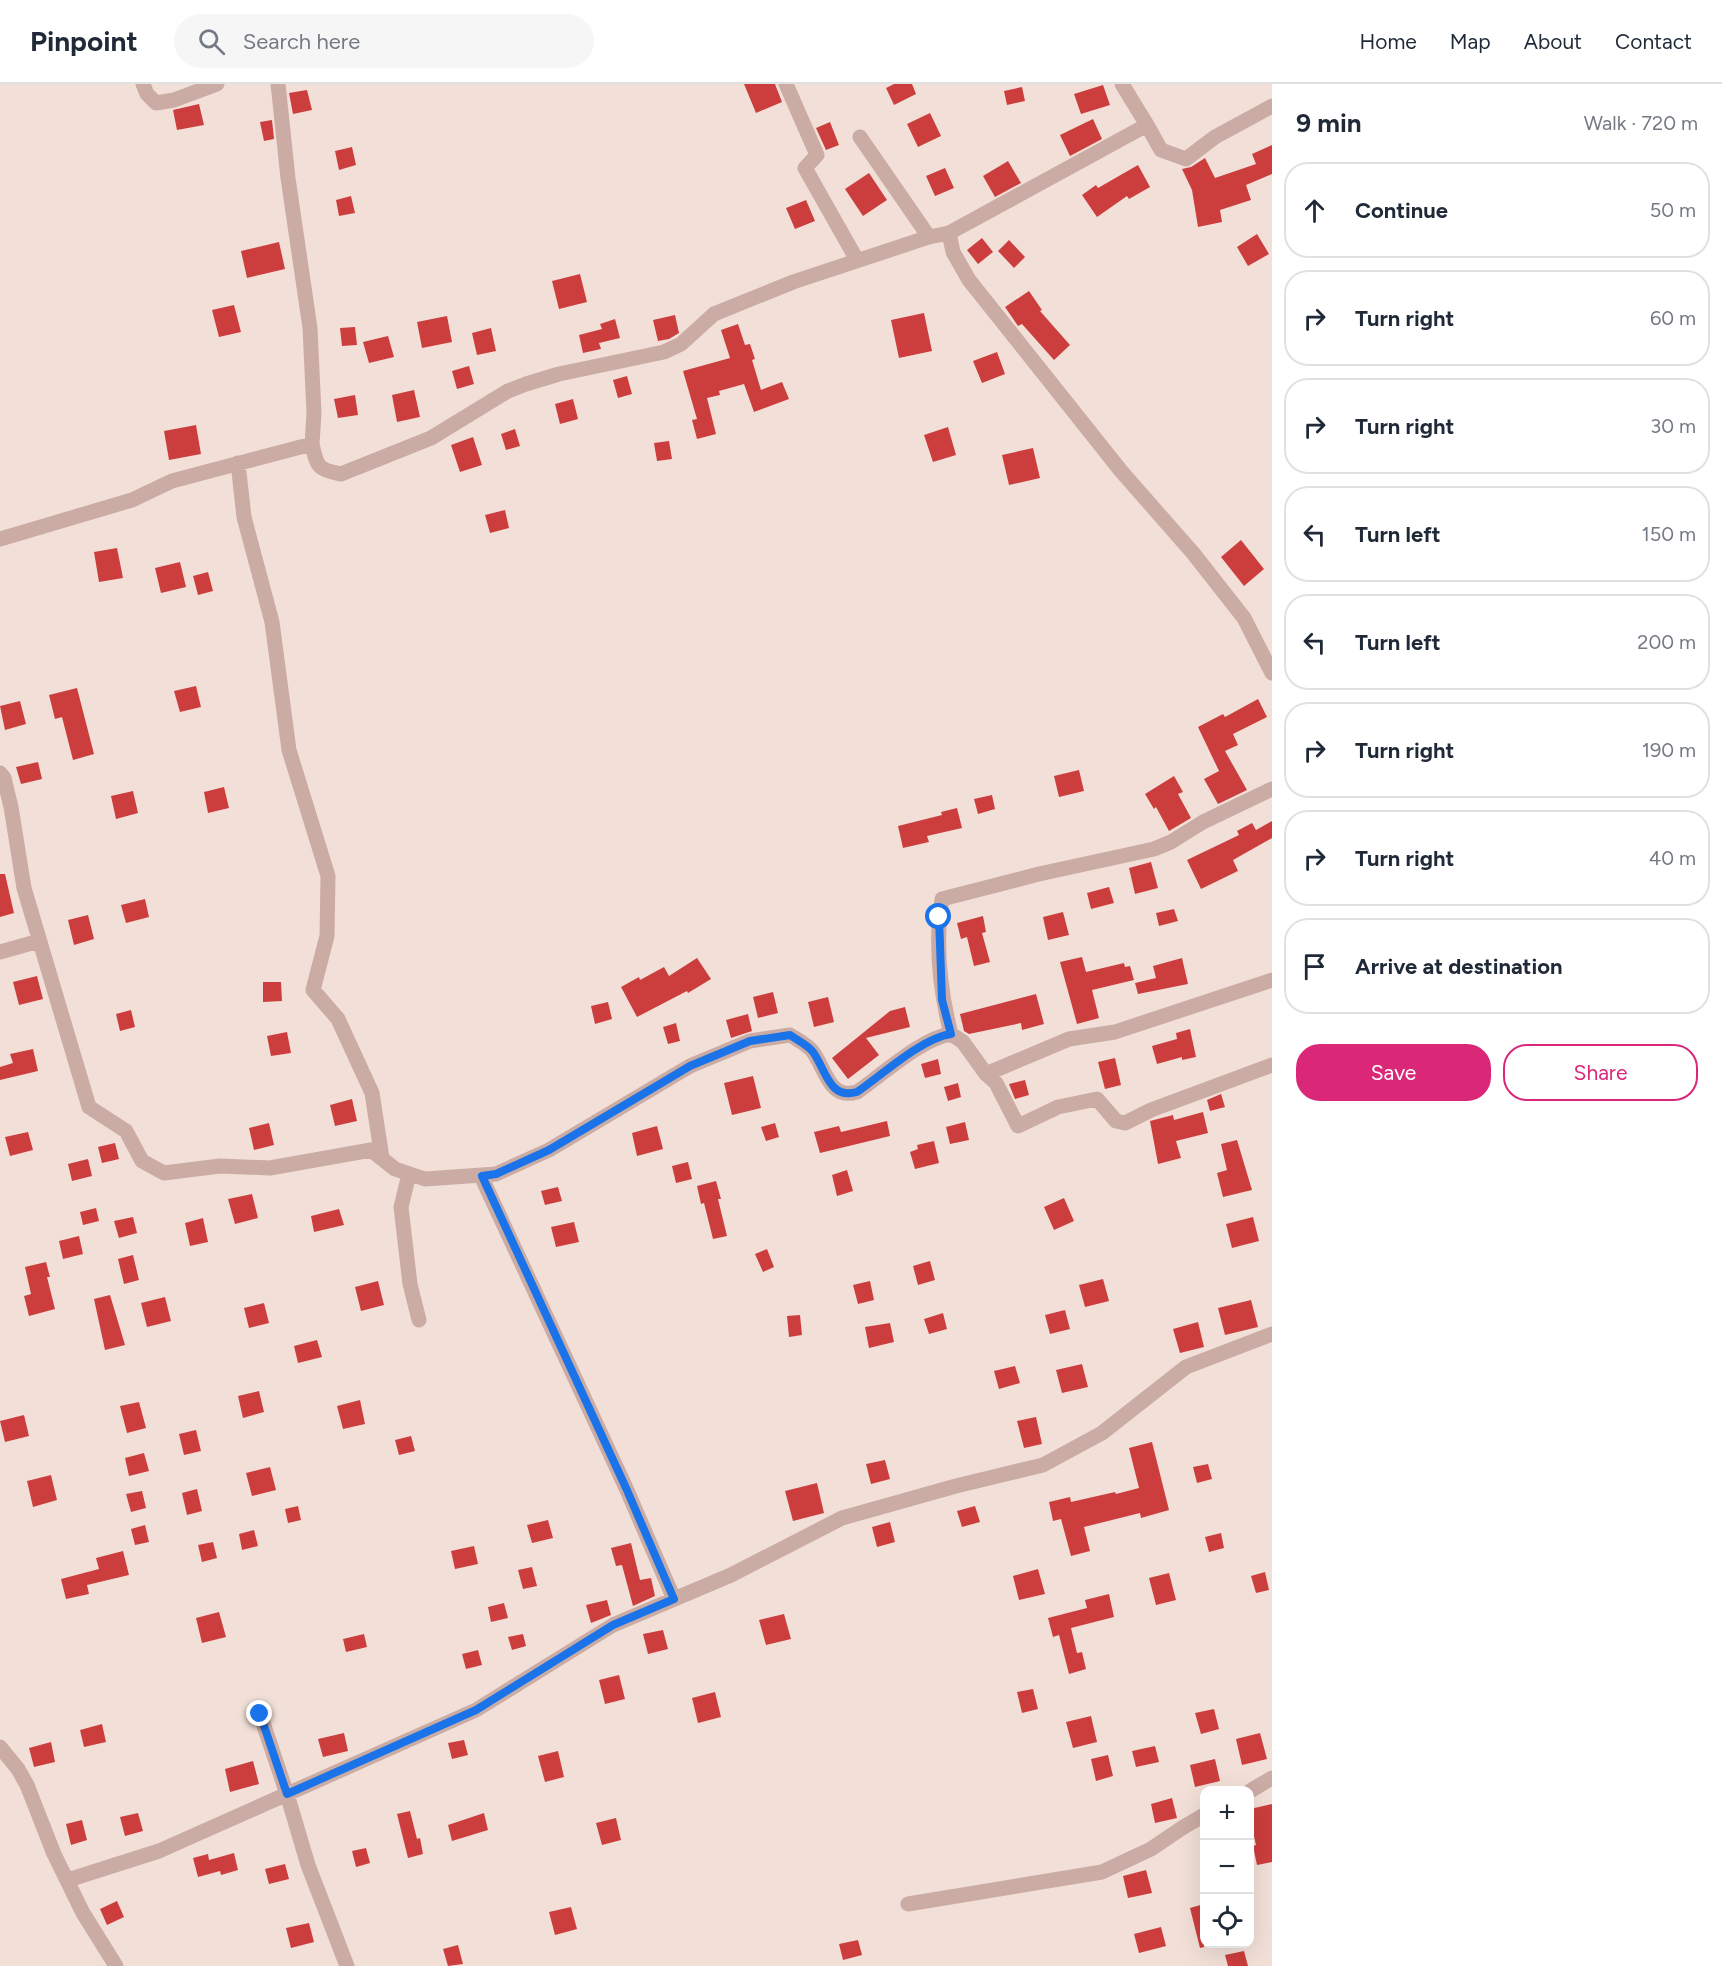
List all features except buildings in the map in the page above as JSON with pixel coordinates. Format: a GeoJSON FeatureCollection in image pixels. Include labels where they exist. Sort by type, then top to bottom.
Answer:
{"type":"FeatureCollection","features":[{"type":"Feature","properties":{"kind":"street"},"geometry":{"type":"LineString","coordinates":[[142,84],[147,94],[156,103],[174,100],[217,84]]}},
{"type":"Feature","properties":{"kind":"street"},"geometry":{"type":"LineString","coordinates":[[278,84],[288,178],[310,328],[314,413],[312,444],[317,464],[326,471],[341,474],[431,438],[508,392],[526,384],[559,374],[664,352],[681,344],[714,314],[793,282],[929,237],[949,233],[1147,125]]}},
{"type":"Feature","properties":{"kind":"street"},"geometry":{"type":"LineString","coordinates":[[786,84],[817,155],[805,168],[857,260]]}},
{"type":"Feature","properties":{"kind":"street"},"geometry":{"type":"LineString","coordinates":[[1122,84],[1161,150],[1186,159],[1215,137],[1272,106]]}},
{"type":"Feature","properties":{"kind":"street"},"geometry":{"type":"LineString","coordinates":[[860,137],[929,237]]}},
{"type":"Feature","properties":{"kind":"street"},"geometry":{"type":"LineString","coordinates":[[949,233],[953,252],[969,280],[1121,471],[1193,554],[1244,618],[1272,673]]}},
{"type":"Feature","properties":{"kind":"street"},"geometry":{"type":"LineString","coordinates":[[0,539],[132,500],[172,481],[312,444]]}},
{"type":"Feature","properties":{"kind":"street"},"geometry":{"type":"LineString","coordinates":[[238,463],[244,517],[272,622],[288,750],[328,876],[327,936],[313,990],[338,1019],[372,1093],[381,1158]]}},
{"type":"Feature","properties":{"kind":"street"},"geometry":{"type":"LineString","coordinates":[[0,773],[4,778],[11,807],[24,888],[89,1107],[126,1131],[142,1161],[164,1173],[220,1166],[270,1168],[371,1150],[395,1169],[425,1179],[496,1174],[549,1150],[690,1066],[750,1041],[790,1035],[812,1050],[835,1090],[848,1095],[857,1092],[906,1056],[942,1035],[951,1034],[963,1042],[986,1074],[996,1083],[1018,1126],[1058,1107],[1097,1099],[1116,1121],[1125,1124],[1151,1110],[1272,1065]]}},
{"type":"Feature","properties":{"kind":"street"},"geometry":{"type":"LineString","coordinates":[[951,1034],[942,1000],[939,917],[942,899],[1039,874],[1154,849],[1171,842],[1203,822],[1272,789]]}},
{"type":"Feature","properties":{"kind":"street"},"geometry":{"type":"LineString","coordinates":[[0,952],[39,941]]}},
{"type":"Feature","properties":{"kind":"street"},"geometry":{"type":"LineString","coordinates":[[986,1074],[1069,1039],[1115,1032],[1272,980]]}},
{"type":"Feature","properties":{"kind":"street"},"geometry":{"type":"LineString","coordinates":[[409,1174],[401,1207],[410,1284],[419,1320]]}},
{"type":"Feature","properties":{"kind":"street"},"geometry":{"type":"LineString","coordinates":[[482,1176],[626,1488],[674,1599]]}},
{"type":"Feature","properties":{"kind":"street"},"geometry":{"type":"LineString","coordinates":[[68,1880],[159,1851],[476,1710],[613,1625],[731,1575],[842,1518],[956,1485],[1043,1466],[1102,1433],[1186,1367],[1272,1334]]}},
{"type":"Feature","properties":{"kind":"street"},"geometry":{"type":"LineString","coordinates":[[260,1714],[308,1865],[347,1966]]}},
{"type":"Feature","properties":{"kind":"street"},"geometry":{"type":"LineString","coordinates":[[0,1747],[18,1769],[27,1785],[54,1854],[83,1912],[116,1966]]}},
{"type":"Feature","properties":{"kind":"street"},"geometry":{"type":"LineString","coordinates":[[1254,1789],[1272,1778]]}},
{"type":"Feature","properties":{"kind":"street"},"geometry":{"type":"LineString","coordinates":[[908,1904],[1102,1872],[1151,1849],[1200,1817]]}},
{"type":"Feature","properties":{"kind":"route"},"geometry":{"type":"LineString","coordinates":[[260,1714],[287,1794],[476,1710],[613,1625],[674,1599],[626,1488],[482,1176],[496,1174],[549,1150],[690,1066],[750,1041],[790,1035],[812,1050],[835,1090],[848,1095],[857,1092],[906,1056],[942,1035],[951,1034],[942,1000],[939,917]]}}]}
